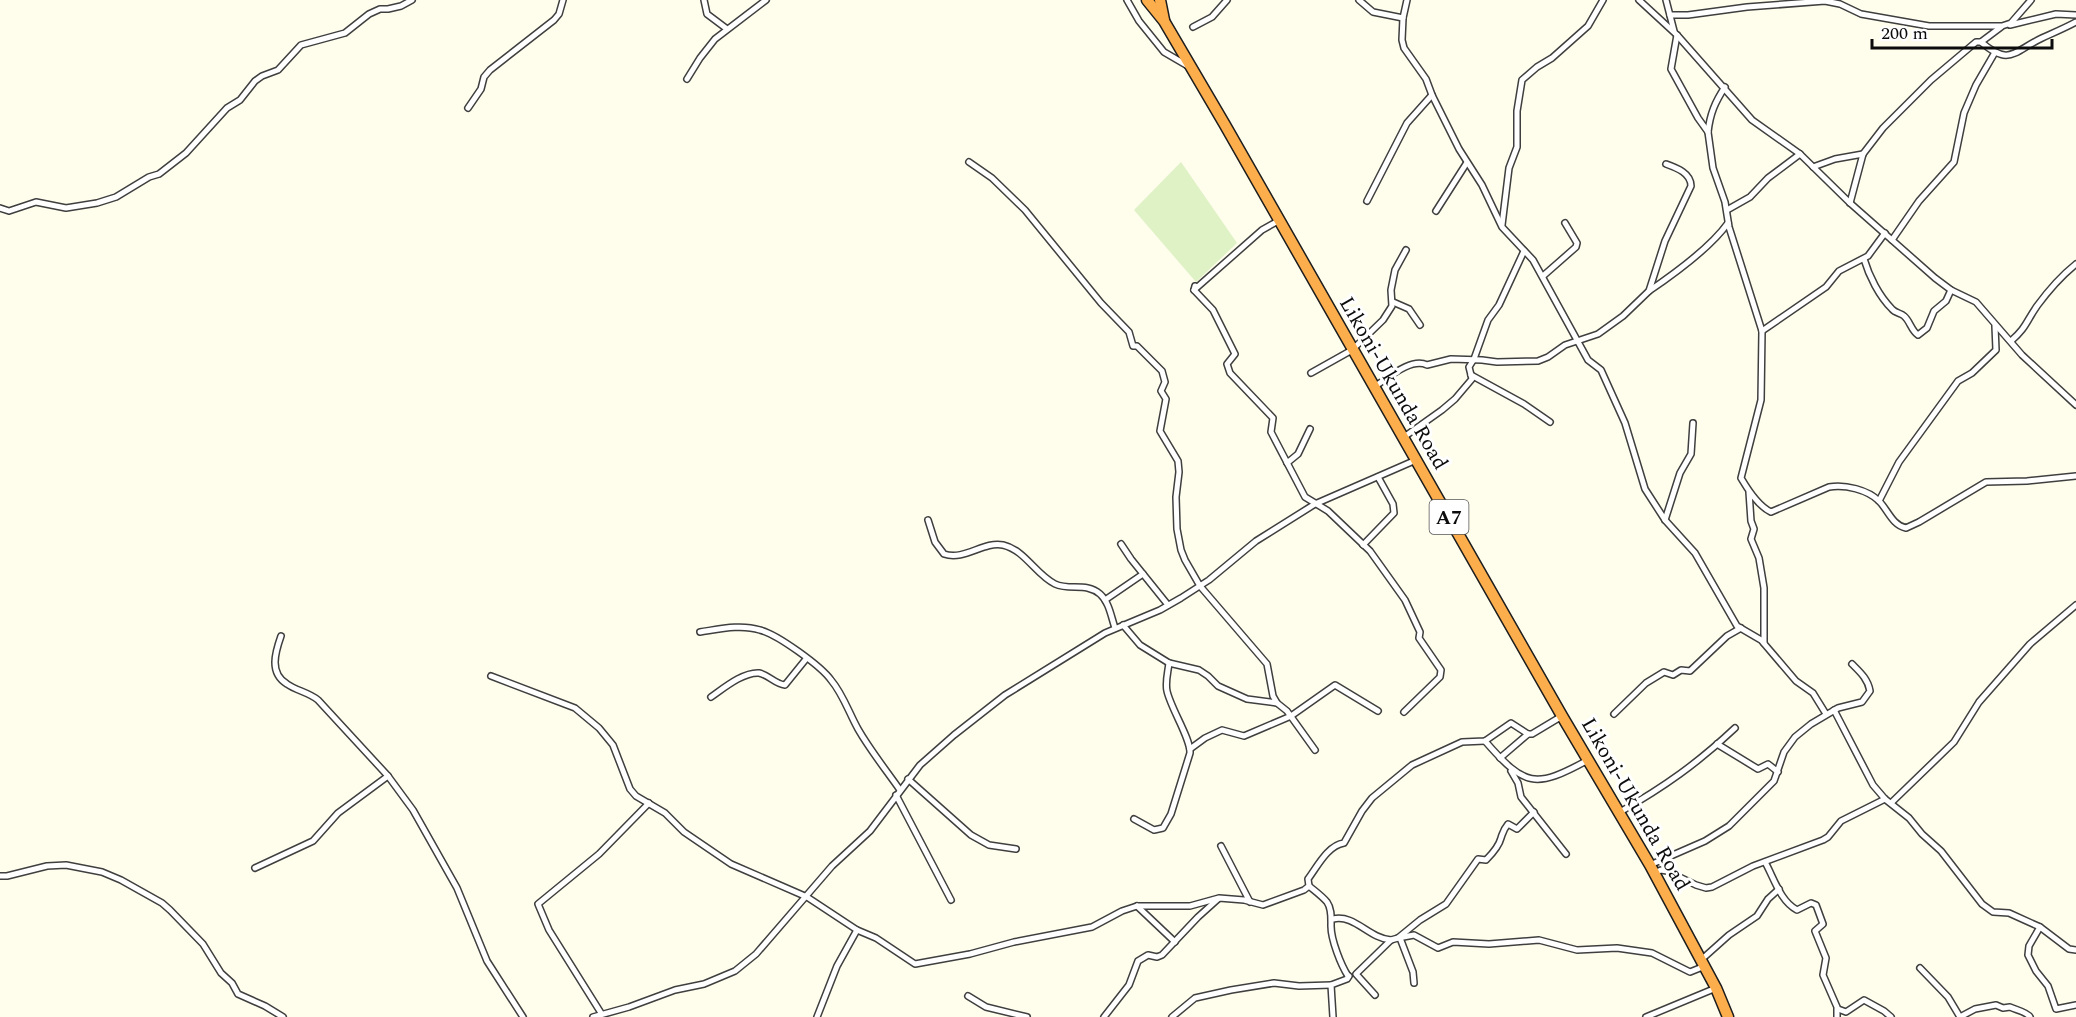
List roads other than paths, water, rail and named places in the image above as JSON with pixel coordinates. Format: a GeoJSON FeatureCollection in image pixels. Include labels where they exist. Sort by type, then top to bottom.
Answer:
{"type":"FeatureCollection","features":[{"type":"Feature","properties":{"kind":"highway","name":"Likoni-Ukunda Road"},"geometry":{"type":"LineString","coordinates":[[1147,0],[1164,21],[1225,125],[1562,716],[1652,869],[1716,988],[1728,1017]]}},
{"type":"Feature","properties":{"kind":"highway","name":"Likoni-Ukunda Road"},"geometry":{"type":"LineString","coordinates":[[1160,0],[1164,21]]}},
{"type":"Feature","properties":{"kind":"street"},"geometry":{"type":"LineString","coordinates":[[0,208],[9,211],[36,202],[66,208],[116,197],[148,177],[159,174],[186,153],[227,108],[240,100],[255,81],[278,70],[302,45],[345,33],[369,14],[380,9],[401,6],[412,0]]}},
{"type":"Feature","properties":{"kind":"street"},"geometry":{"type":"LineString","coordinates":[[468,108],[490,70],[554,20],[559,15],[563,0]]}},
{"type":"Feature","properties":{"kind":"street"},"geometry":{"type":"LineString","coordinates":[[704,0],[707,14],[727,29]]}},
{"type":"Feature","properties":{"kind":"street"},"geometry":{"type":"LineString","coordinates":[[687,79],[705,51],[727,29],[766,0]]}},
{"type":"Feature","properties":{"kind":"street"},"geometry":{"type":"LineString","coordinates":[[1128,0],[1139,21],[1164,52],[1189,66]]}},
{"type":"Feature","properties":{"kind":"street"},"geometry":{"type":"LineString","coordinates":[[1192,27],[1212,17],[1227,0]]}},
{"type":"Feature","properties":{"kind":"street"},"geometry":{"type":"LineString","coordinates":[[1359,0],[1373,12],[1403,18]]}},
{"type":"Feature","properties":{"kind":"street"},"geometry":{"type":"LineString","coordinates":[[1407,0],[1403,18],[1404,48],[1422,72],[1466,164],[1482,185],[1502,227],[1533,260],[1588,360],[1601,370],[1625,423],[1645,489],[1665,520],[1695,553],[1735,622],[1764,643],[1796,681],[1813,693],[1826,714]]}},
{"type":"Feature","properties":{"kind":"street"},"geometry":{"type":"LineString","coordinates":[[1502,227],[1509,168],[1517,147],[1517,111],[1522,80],[1537,67],[1557,55],[1588,26],[1603,0]]}},
{"type":"Feature","properties":{"kind":"street"},"geometry":{"type":"LineString","coordinates":[[1639,0],[1676,34],[1752,120],[1800,154],[1850,203],[1951,290],[1976,302],[2022,355],[2076,405]]}},
{"type":"Feature","properties":{"kind":"street"},"geometry":{"type":"LineString","coordinates":[[1666,0],[1676,34],[1671,69],[1708,132]]}},
{"type":"Feature","properties":{"kind":"street"},"geometry":{"type":"LineString","coordinates":[[1748,8],[1749,0]]}},
{"type":"Feature","properties":{"kind":"street"},"geometry":{"type":"LineString","coordinates":[[1850,203],[1863,154],[1883,128],[1931,80],[1976,42],[1981,42],[2016,19],[2031,0]]}},
{"type":"Feature","properties":{"kind":"street"},"geometry":{"type":"LineString","coordinates":[[1670,15],[1825,1],[1840,4],[1861,14],[1929,26],[2005,26],[2056,14],[2076,15]]}},
{"type":"Feature","properties":{"kind":"street"},"geometry":{"type":"LineString","coordinates":[[1981,42],[1994,54],[2012,55],[2076,22]]}},
{"type":"Feature","properties":{"kind":"street"},"geometry":{"type":"LineString","coordinates":[[1892,240],[1919,201],[1954,162],[1964,112],[1994,54]]}},
{"type":"Feature","properties":{"kind":"street"},"geometry":{"type":"LineString","coordinates":[[1725,87],[1713,109],[1708,132],[1713,168],[1762,331],[1761,400],[1741,478],[1749,491],[1771,512],[1834,486],[1867,492],[1879,501],[1898,525],[1906,528],[1986,482],[2076,476]]}},
{"type":"Feature","properties":{"kind":"street"},"geometry":{"type":"LineString","coordinates":[[1367,201],[1407,123],[1432,95]]}},
{"type":"Feature","properties":{"kind":"street"},"geometry":{"type":"LineString","coordinates":[[1726,210],[1750,197],[1764,182],[1800,154]]}},
{"type":"Feature","properties":{"kind":"street"},"geometry":{"type":"LineString","coordinates":[[1813,167],[1835,159],[1863,154]]}},
{"type":"Feature","properties":{"kind":"street"},"geometry":{"type":"LineString","coordinates":[[969,162],[992,178],[1025,210],[1101,303],[1129,332],[1133,345],[1137,346],[1162,371],[1165,382],[1161,391],[1166,399],[1160,431],[1178,461],[1176,497],[1178,536],[1185,560],[1200,586],[1266,662],[1276,703],[1291,716],[1315,750]]}},
{"type":"Feature","properties":{"kind":"street"},"geometry":{"type":"LineString","coordinates":[[1436,211],[1466,164]]}},
{"type":"Feature","properties":{"kind":"street"},"geometry":{"type":"LineString","coordinates":[[1649,291],[1665,241],[1691,184],[1688,176],[1666,164]]}},
{"type":"Feature","properties":{"kind":"street"},"geometry":{"type":"LineString","coordinates":[[1278,221],[1262,230],[1194,288],[1213,309],[1235,354],[1227,364],[1230,373],[1273,418],[1270,432],[1305,496],[1328,512],[1364,545],[1401,593],[1420,632],[1419,638],[1437,662],[1441,672],[1440,677],[1404,712]]}},
{"type":"Feature","properties":{"kind":"street"},"geometry":{"type":"LineString","coordinates":[[1543,276],[1576,247],[1577,243],[1565,222]]}},
{"type":"Feature","properties":{"kind":"street"},"geometry":{"type":"LineString","coordinates":[[1374,387],[1408,366],[1422,363],[1427,365],[1451,359],[1497,362],[1538,361],[1565,345],[1598,334],[1623,316],[1649,291],[1717,237],[1728,223]]}},
{"type":"Feature","properties":{"kind":"street"},"geometry":{"type":"LineString","coordinates":[[1762,331],[1826,287],[1839,271],[1864,259],[1885,233]]}},
{"type":"Feature","properties":{"kind":"street"},"geometry":{"type":"LineString","coordinates":[[1311,373],[1352,350],[1383,320],[1393,302],[1391,290],[1395,270],[1406,250]]}},
{"type":"Feature","properties":{"kind":"street"},"geometry":{"type":"LineString","coordinates":[[1403,437],[1455,399],[1472,380],[1469,367],[1488,320],[1499,305],[1524,251]]}},
{"type":"Feature","properties":{"kind":"street"},"geometry":{"type":"LineString","coordinates":[[1864,259],[1868,273],[1883,299],[1893,310],[1905,317],[1918,335],[1927,328],[1934,310],[1946,301],[1951,290]]}},
{"type":"Feature","properties":{"kind":"street"},"geometry":{"type":"LineString","coordinates":[[2011,341],[2026,326],[2032,313],[2053,287],[2076,264]]}},
{"type":"Feature","properties":{"kind":"street"},"geometry":{"type":"LineString","coordinates":[[1393,302],[1409,309],[1420,325]]}},
{"type":"Feature","properties":{"kind":"street"},"geometry":{"type":"LineString","coordinates":[[1879,501],[1899,462],[1958,381],[1972,373],[1996,350],[1995,325]]}},
{"type":"Feature","properties":{"kind":"street"},"geometry":{"type":"LineString","coordinates":[[1471,375],[1524,404],[1550,422]]}},
{"type":"Feature","properties":{"kind":"street"},"geometry":{"type":"LineString","coordinates":[[1665,520],[1680,473],[1691,454],[1693,423]]}},
{"type":"Feature","properties":{"kind":"street"},"geometry":{"type":"LineString","coordinates":[[1287,463],[1298,454],[1310,429]]}},
{"type":"Feature","properties":{"kind":"street"},"geometry":{"type":"LineString","coordinates":[[592,1017],[629,1007],[675,990],[704,984],[735,971],[756,954],[832,866],[870,831],[908,779],[938,748],[1005,695],[1115,628],[1168,605],[1200,586],[1256,541],[1315,504],[1416,460]]}},
{"type":"Feature","properties":{"kind":"street"},"geometry":{"type":"LineString","coordinates":[[1364,545],[1394,513],[1393,504],[1378,477]]}},
{"type":"Feature","properties":{"kind":"street"},"geometry":{"type":"LineString","coordinates":[[1749,491],[1751,521],[1754,529],[1751,539],[1759,558],[1764,588],[1764,643]]}},
{"type":"Feature","properties":{"kind":"street"},"geometry":{"type":"LineString","coordinates":[[928,520],[935,542],[944,554],[955,556],[985,547],[1003,545],[1019,554],[1052,583],[1066,587],[1088,587],[1105,600],[1115,628]]}},
{"type":"Feature","properties":{"kind":"street"},"geometry":{"type":"LineString","coordinates":[[1121,544],[1168,605]]}},
{"type":"Feature","properties":{"kind":"street"},"geometry":{"type":"LineString","coordinates":[[1105,600],[1143,574]]}},
{"type":"Feature","properties":{"kind":"street"},"geometry":{"type":"LineString","coordinates":[[1891,803],[1954,742],[1979,702],[2030,644],[2076,605]]}},
{"type":"Feature","properties":{"kind":"street"},"geometry":{"type":"LineString","coordinates":[[1123,625],[1140,645],[1170,663],[1199,669],[1221,688],[1247,699],[1276,703]]}},
{"type":"Feature","properties":{"kind":"street"},"geometry":{"type":"LineString","coordinates":[[700,632],[749,627],[770,633],[831,680],[858,730],[898,793],[951,900]]}},
{"type":"Feature","properties":{"kind":"street"},"geometry":{"type":"LineString","coordinates":[[1614,714],[1646,683],[1666,672],[1673,675],[1681,670],[1690,671],[1727,636],[1741,628]]}},
{"type":"Feature","properties":{"kind":"street"},"geometry":{"type":"LineString","coordinates":[[281,636],[274,666],[278,675],[286,684],[318,700],[388,776],[414,810],[454,882],[487,961],[523,1017]]}},
{"type":"Feature","properties":{"kind":"street"},"geometry":{"type":"LineString","coordinates":[[711,697],[734,681],[758,673],[778,684],[785,685],[806,659]]}},
{"type":"Feature","properties":{"kind":"street"},"geometry":{"type":"LineString","coordinates":[[1170,663],[1166,689],[1190,749]]}},
{"type":"Feature","properties":{"kind":"street"},"geometry":{"type":"LineString","coordinates":[[1652,869],[1729,826],[1774,781],[1791,741],[1802,730],[1834,710],[1862,702],[1870,691],[1865,677],[1852,664]]}},
{"type":"Feature","properties":{"kind":"street"},"geometry":{"type":"LineString","coordinates":[[490,676],[566,704],[584,714],[613,745],[630,789],[636,796],[665,813],[684,832],[731,864],[807,897],[857,930],[876,938],[911,962],[920,964],[1092,927],[1122,911],[1137,906],[1190,906],[1219,898],[1263,905],[1309,886]]}},
{"type":"Feature","properties":{"kind":"street"},"geometry":{"type":"LineString","coordinates":[[1134,819],[1154,830],[1163,828],[1171,814],[1190,749],[1205,738],[1222,730],[1244,736],[1291,716],[1335,685],[1378,711]]}},
{"type":"Feature","properties":{"kind":"street"},"geometry":{"type":"LineString","coordinates":[[1834,710],[1866,772],[1885,799],[1909,818],[1922,834],[1941,851],[1982,904],[1993,912],[2009,913],[2040,927],[2069,949],[2076,950]]}},
{"type":"Feature","properties":{"kind":"street"},"geometry":{"type":"LineString","coordinates":[[1500,758],[1528,734],[1532,734],[1562,716]]}},
{"type":"Feature","properties":{"kind":"street"},"geometry":{"type":"LineString","coordinates":[[1348,976],[1342,966],[1335,941],[1331,926],[1333,919],[1328,904],[1309,886],[1308,879],[1323,858],[1336,844],[1344,843],[1362,811],[1379,791],[1412,765],[1462,742],[1485,741],[1511,723],[1528,734]]}},
{"type":"Feature","properties":{"kind":"street"},"geometry":{"type":"LineString","coordinates":[[1618,813],[1661,789],[1692,766],[1735,728]]}},
{"type":"Feature","properties":{"kind":"street"},"geometry":{"type":"LineString","coordinates":[[1485,741],[1509,767],[1521,776],[1549,779],[1588,760]]}},
{"type":"Feature","properties":{"kind":"street"},"geometry":{"type":"LineString","coordinates":[[1717,744],[1758,770],[1768,764],[1778,772]]}},
{"type":"Feature","properties":{"kind":"street"},"geometry":{"type":"LineString","coordinates":[[1509,767],[1518,783],[1521,797],[1566,854]]}},
{"type":"Feature","properties":{"kind":"street"},"geometry":{"type":"LineString","coordinates":[[255,868],[313,841],[338,813],[388,776]]}},
{"type":"Feature","properties":{"kind":"street"},"geometry":{"type":"LineString","coordinates":[[908,779],[971,835],[989,845],[1016,849]]}},
{"type":"Feature","properties":{"kind":"street"},"geometry":{"type":"LineString","coordinates":[[1652,869],[1669,871],[1706,888],[1716,886],[1765,862],[1823,840],[1841,821],[1885,799]]}},
{"type":"Feature","properties":{"kind":"street"},"geometry":{"type":"LineString","coordinates":[[601,1014],[549,930],[538,904],[599,854],[649,803]]}},
{"type":"Feature","properties":{"kind":"street"},"geometry":{"type":"LineString","coordinates":[[1399,938],[1420,920],[1446,904],[1478,859],[1486,861],[1491,855],[1508,824],[1517,830],[1534,812]]}},
{"type":"Feature","properties":{"kind":"street"},"geometry":{"type":"LineString","coordinates":[[1221,846],[1250,902]]}},
{"type":"Feature","properties":{"kind":"street"},"geometry":{"type":"LineString","coordinates":[[1765,862],[1784,898],[1794,909],[1799,910],[1811,903],[1816,905],[1823,924],[1815,931],[1826,958],[1823,975],[1837,1013]]}},
{"type":"Feature","properties":{"kind":"street"},"geometry":{"type":"LineString","coordinates":[[0,876],[47,866],[66,865],[102,872],[121,880],[170,910],[203,944],[221,974],[232,983],[238,994],[283,1017]]}},
{"type":"Feature","properties":{"kind":"street"},"geometry":{"type":"LineString","coordinates":[[1333,919],[1342,917],[1356,923],[1376,937],[1391,940],[1414,935],[1438,948],[1453,942],[1489,944],[1539,940],[1577,950],[1618,948],[1652,953],[1690,972],[1703,963],[1729,935],[1757,916],[1768,899],[1779,889]]}},
{"type":"Feature","properties":{"kind":"street"},"geometry":{"type":"LineString","coordinates":[[1104,1017],[1129,985],[1138,961],[1148,955],[1160,956],[1172,947],[1174,942],[1219,898]]}},
{"type":"Feature","properties":{"kind":"street"},"geometry":{"type":"LineString","coordinates":[[1137,906],[1174,942]]}},
{"type":"Feature","properties":{"kind":"street"},"geometry":{"type":"LineString","coordinates":[[2040,927],[2029,946],[2028,955],[2036,971],[2048,986],[2057,1016]]}},
{"type":"Feature","properties":{"kind":"street"},"geometry":{"type":"LineString","coordinates":[[817,1017],[837,966],[857,930]]}},
{"type":"Feature","properties":{"kind":"street"},"geometry":{"type":"LineString","coordinates":[[1399,938],[1413,972],[1414,983]]}},
{"type":"Feature","properties":{"kind":"street"},"geometry":{"type":"LineString","coordinates":[[1172,1017],[1195,998],[1231,990],[1274,983],[1330,986],[1356,974],[1391,940]]}},
{"type":"Feature","properties":{"kind":"street"},"geometry":{"type":"LineString","coordinates":[[1920,968],[1948,997],[1960,1017],[1975,1009],[1996,1005],[2026,1012],[2030,1017]]}},
{"type":"Feature","properties":{"kind":"street"},"geometry":{"type":"LineString","coordinates":[[1356,974],[1375,995]]}},
{"type":"Feature","properties":{"kind":"street"},"geometry":{"type":"LineString","coordinates":[[1330,986],[1333,1017]]}},
{"type":"Feature","properties":{"kind":"street"},"geometry":{"type":"LineString","coordinates":[[1646,1017],[1659,1015],[1716,988]]}},
{"type":"Feature","properties":{"kind":"street"},"geometry":{"type":"LineString","coordinates":[[968,996],[986,1006],[1027,1017]]}},
{"type":"Feature","properties":{"kind":"street"},"geometry":{"type":"LineString","coordinates":[[1830,1017],[1846,1012],[1864,1000],[1891,1017]]}},
{"type":"Feature","properties":{"kind":"street"},"geometry":{"type":"LineString","coordinates":[[2056,1009],[2076,1005]]}}]}
